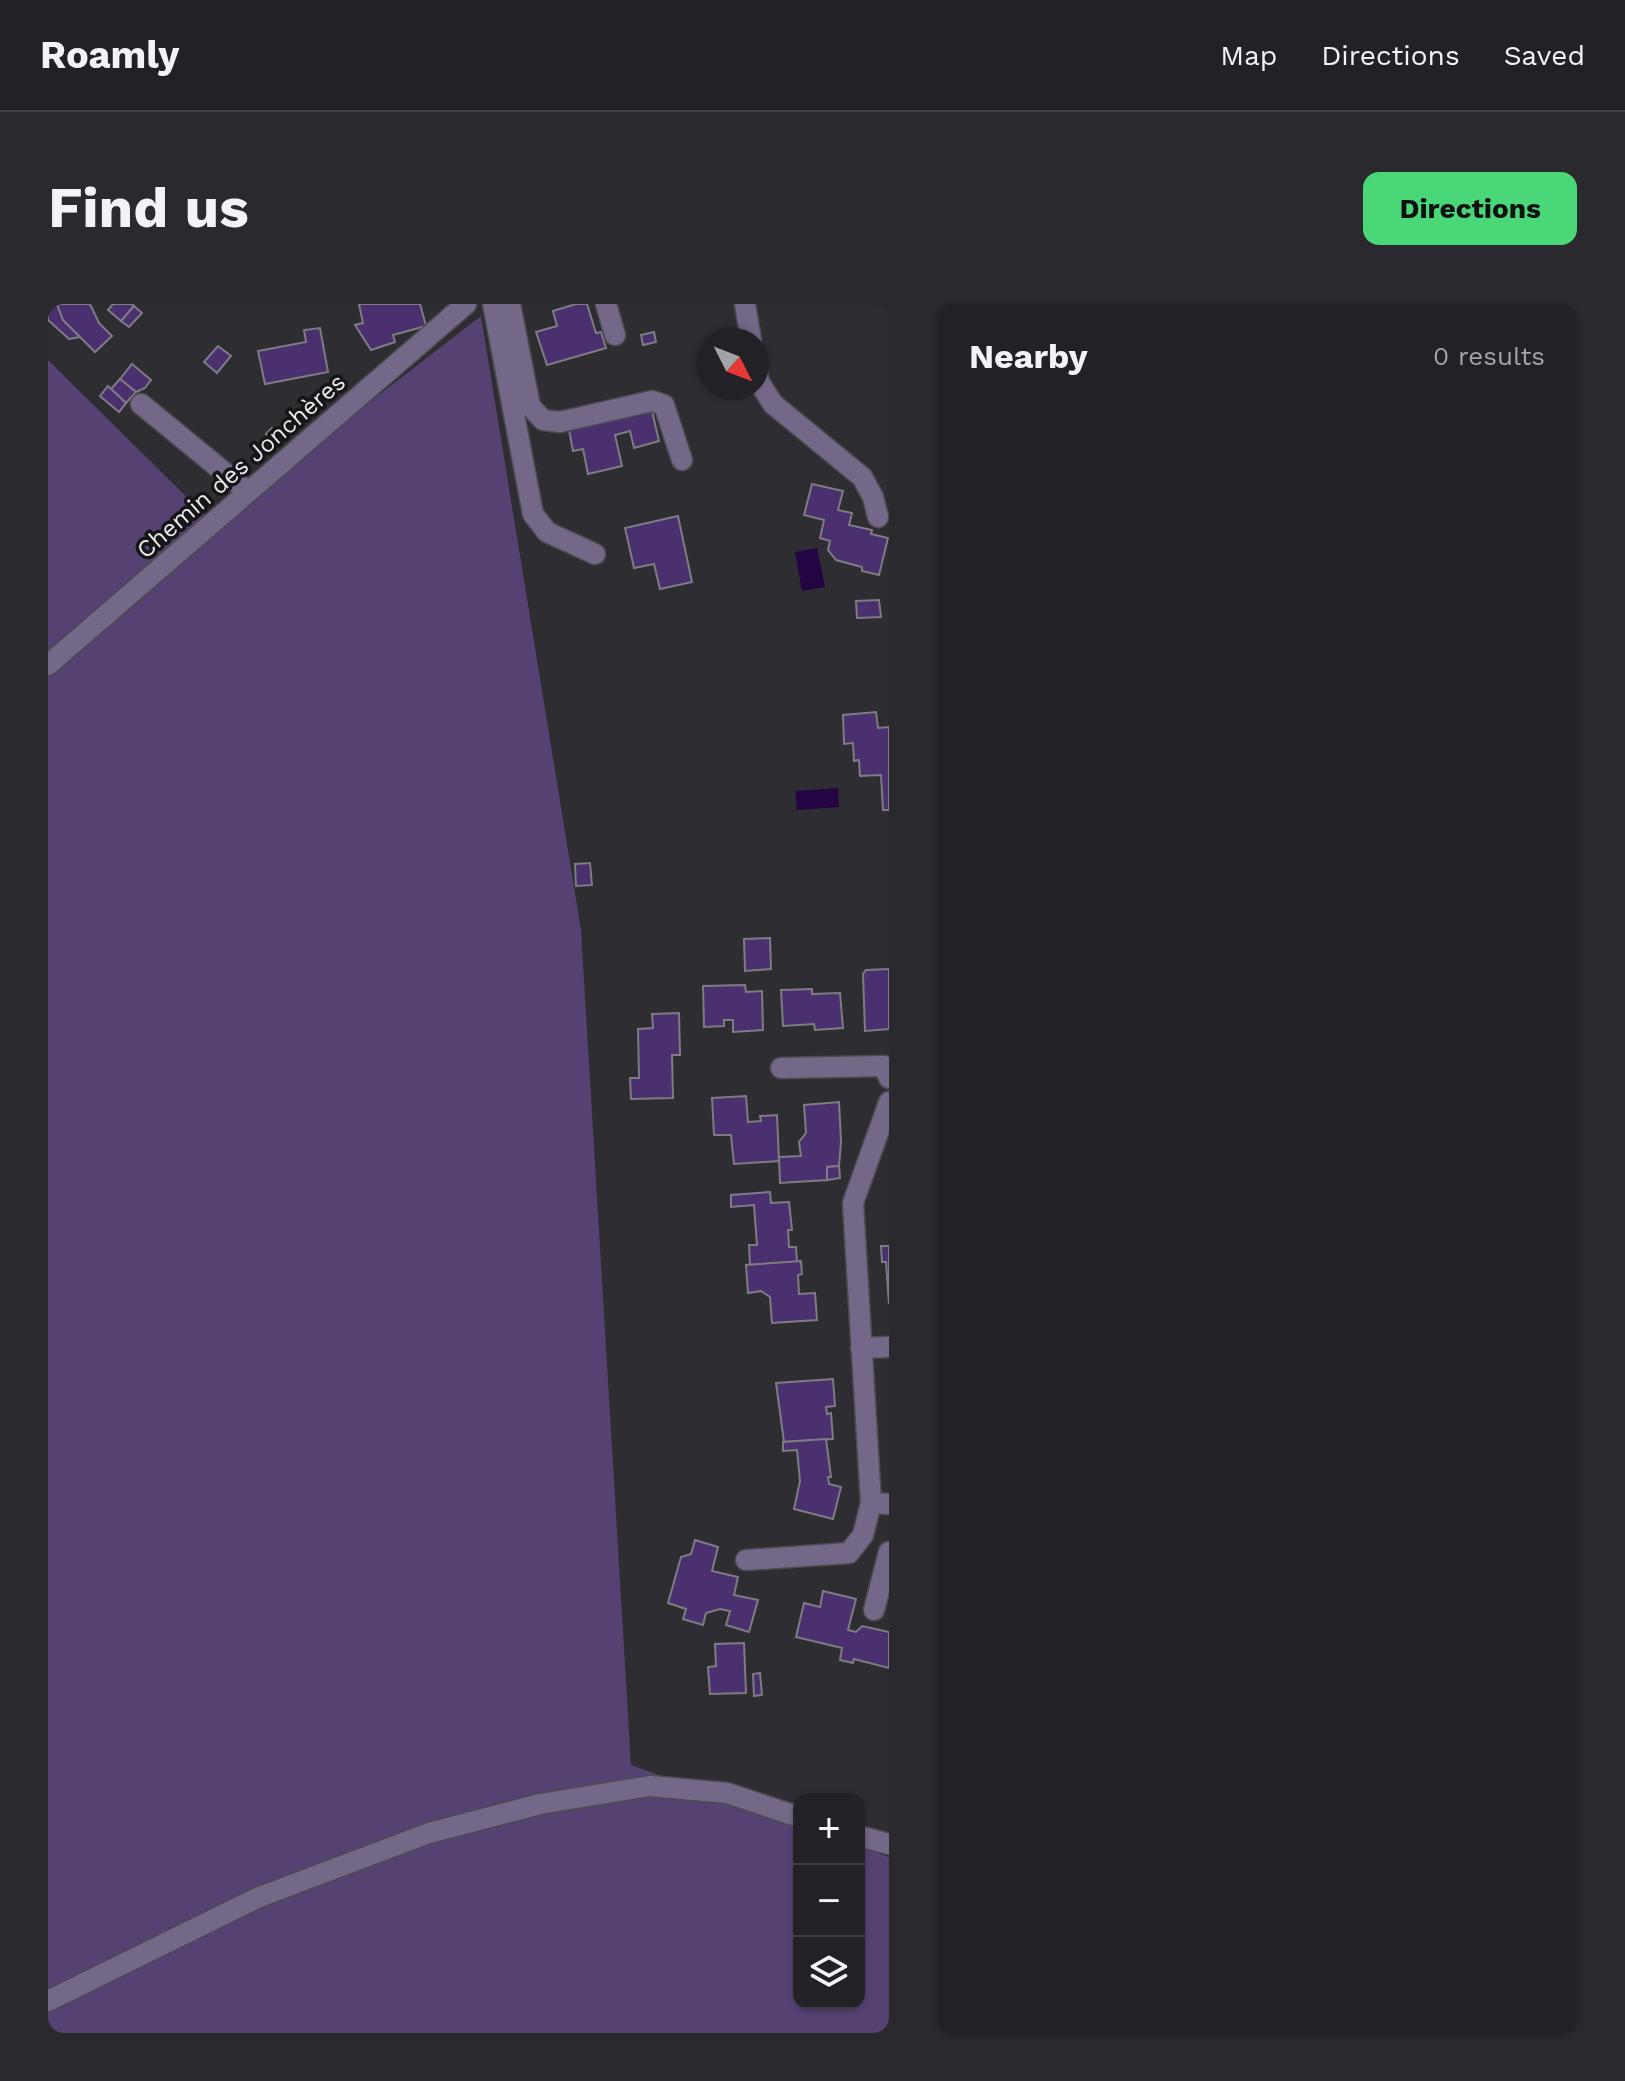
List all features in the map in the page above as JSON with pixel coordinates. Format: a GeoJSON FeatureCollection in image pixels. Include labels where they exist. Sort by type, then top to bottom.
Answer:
{"type":"FeatureCollection","features":[{"type":"Feature","properties":{"kind":"street","name":"Chemin des Jonchères"},"geometry":{"type":"LineString","coordinates":[[48,665],[466,304]]}},
{"type":"Feature","properties":{"kind":"street"},"geometry":{"type":"LineString","coordinates":[[493,304],[533,514],[547,532],[595,554]]}},
{"type":"Feature","properties":{"kind":"street"},"geometry":{"type":"LineString","coordinates":[[510,304],[530,406],[543,420],[560,422],[652,401],[664,405],[682,460]]}},
{"type":"Feature","properties":{"kind":"street"},"geometry":{"type":"LineString","coordinates":[[606,304],[615,335]]}},
{"type":"Feature","properties":{"kind":"street"},"geometry":{"type":"LineString","coordinates":[[745,304],[749,328]]}},
{"type":"Feature","properties":{"kind":"street"},"geometry":{"type":"LineString","coordinates":[[769,398],[862,477],[873,497],[878,517]]}},
{"type":"Feature","properties":{"kind":"street"},"geometry":{"type":"LineString","coordinates":[[141,404],[247,491]]}},
{"type":"Feature","properties":{"kind":"street"},"geometry":{"type":"LineString","coordinates":[[781,1068],[884,1066],[889,1078]]}},
{"type":"Feature","properties":{"kind":"street"},"geometry":{"type":"LineString","coordinates":[[746,1560],[849,1553],[863,1535],[880,1503],[861,1348],[853,1203],[889,1102]]}},
{"type":"Feature","properties":{"kind":"street"},"geometry":{"type":"LineString","coordinates":[[861,1348],[889,1347]]}},
{"type":"Feature","properties":{"kind":"street"},"geometry":{"type":"LineString","coordinates":[[874,1610],[889,1552]]}},
{"type":"Feature","properties":{"kind":"street"},"geometry":{"type":"LineString","coordinates":[[48,2001],[257,1898],[429,1833],[540,1804],[650,1786],[727,1793],[793,1815]]}},
{"type":"Feature","properties":{"kind":"street"},"geometry":{"type":"LineString","coordinates":[[865,1838],[889,1844]]}},
{"type":"Feature","properties":{"kind":"shaded area"},"geometry":{"type":"Polygon","coordinates":[[[481,316],[581,930],[631,1765],[793,1823],[793,2009],[865,2009],[865,1848],[889,1857],[889,2033],[48,2033],[48,360],[213,523],[481,316]]]}},
{"type":"Feature","properties":{"kind":"shaded area"},"geometry":{"type":"Polygon","coordinates":[[[817,548],[825,587],[802,591],[795,552],[817,548]]]}},
{"type":"Feature","properties":{"kind":"shaded area"},"geometry":{"type":"Polygon","coordinates":[[[838,788],[839,807],[797,810],[795,791],[838,788]]]}},
{"type":"Feature","properties":{"kind":"building"},"geometry":{"type":"Polygon","coordinates":[[[48,304],[57,304],[63,320],[80,337],[69,339],[48,320],[48,304]]]}},
{"type":"Feature","properties":{"kind":"building"},"geometry":{"type":"Polygon","coordinates":[[[57,304],[90,304],[99,323],[112,336],[95,352],[63,320],[57,304]]]}},
{"type":"Feature","properties":{"kind":"building"},"geometry":{"type":"Polygon","coordinates":[[[113,304],[134,306],[121,321],[108,310],[113,304]]]}},
{"type":"Feature","properties":{"kind":"building"},"geometry":{"type":"Polygon","coordinates":[[[359,304],[420,304],[426,326],[393,335],[395,342],[371,350],[355,325],[363,323],[359,304]]]}},
{"type":"Feature","properties":{"kind":"building"},"geometry":{"type":"Polygon","coordinates":[[[587,304],[596,333],[601,332],[606,348],[547,365],[536,332],[557,326],[553,311],[587,304]]]}},
{"type":"Feature","properties":{"kind":"building"},"geometry":{"type":"Polygon","coordinates":[[[134,306],[142,313],[129,327],[121,321],[134,306]]]}},
{"type":"Feature","properties":{"kind":"building"},"geometry":{"type":"Polygon","coordinates":[[[320,328],[328,372],[265,384],[258,351],[306,342],[304,330],[320,328]]]}},
{"type":"Feature","properties":{"kind":"building"},"geometry":{"type":"Polygon","coordinates":[[[654,332],[656,342],[643,345],[641,335],[654,332]]]}},
{"type":"Feature","properties":{"kind":"building"},"geometry":{"type":"Polygon","coordinates":[[[218,346],[231,356],[217,373],[204,362],[218,346]]]}},
{"type":"Feature","properties":{"kind":"building"},"geometry":{"type":"Polygon","coordinates":[[[132,364],[151,380],[145,388],[136,392],[120,379],[132,364]]]}},
{"type":"Feature","properties":{"kind":"building"},"geometry":{"type":"Polygon","coordinates":[[[120,379],[136,392],[126,403],[111,389],[120,379]]]}},
{"type":"Feature","properties":{"kind":"building"},"geometry":{"type":"Polygon","coordinates":[[[108,386],[126,403],[119,412],[100,396],[108,386]]]}},
{"type":"Feature","properties":{"kind":"building"},"geometry":{"type":"Polygon","coordinates":[[[652,411],[659,441],[634,448],[630,431],[615,435],[622,466],[588,474],[583,449],[573,451],[569,430],[652,411]]]}},
{"type":"Feature","properties":{"kind":"building"},"geometry":{"type":"Polygon","coordinates":[[[272,428],[283,439],[277,445],[266,434],[272,428]]]}},
{"type":"Feature","properties":{"kind":"building"},"geometry":{"type":"Polygon","coordinates":[[[812,484],[843,491],[838,510],[852,513],[849,525],[872,530],[871,534],[888,538],[879,575],[836,560],[828,550],[830,541],[820,538],[824,520],[804,515],[812,484]]]}},
{"type":"Feature","properties":{"kind":"building"},"geometry":{"type":"Polygon","coordinates":[[[678,516],[692,582],[660,589],[654,564],[634,568],[625,528],[678,516]]]}},
{"type":"Feature","properties":{"kind":"building"},"geometry":{"type":"Polygon","coordinates":[[[879,600],[881,617],[857,618],[856,601],[879,600]]]}},
{"type":"Feature","properties":{"kind":"building"},"geometry":{"type":"Polygon","coordinates":[[[876,712],[878,728],[889,727],[889,810],[883,810],[881,775],[860,776],[859,760],[854,761],[853,743],[844,744],[843,715],[876,712]]]}},
{"type":"Feature","properties":{"kind":"building"},"geometry":{"type":"Polygon","coordinates":[[[590,863],[592,885],[576,886],[575,864],[590,863]]]}},
{"type":"Feature","properties":{"kind":"building"},"geometry":{"type":"Polygon","coordinates":[[[770,938],[771,969],[745,971],[744,939],[770,938]]]}},
{"type":"Feature","properties":{"kind":"building"},"geometry":{"type":"Polygon","coordinates":[[[889,969],[889,1029],[865,1031],[863,974],[866,970],[889,969]]]}},
{"type":"Feature","properties":{"kind":"building"},"geometry":{"type":"Polygon","coordinates":[[[745,985],[746,992],[762,991],[763,1030],[733,1032],[733,1020],[724,1020],[724,1026],[704,1027],[703,986],[745,985]]]}},
{"type":"Feature","properties":{"kind":"building"},"geometry":{"type":"Polygon","coordinates":[[[812,989],[812,994],[840,993],[843,1028],[815,1030],[814,1024],[783,1026],[781,990],[812,989]]]}},
{"type":"Feature","properties":{"kind":"building"},"geometry":{"type":"Polygon","coordinates":[[[679,1013],[680,1055],[672,1055],[673,1098],[631,1099],[630,1078],[639,1078],[638,1029],[653,1028],[652,1014],[679,1013]]]}},
{"type":"Feature","properties":{"kind":"building"},"geometry":{"type":"Polygon","coordinates":[[[746,1096],[748,1122],[761,1121],[760,1116],[777,1115],[779,1161],[734,1164],[731,1135],[714,1135],[712,1098],[746,1096]]]}},
{"type":"Feature","properties":{"kind":"building"},"geometry":{"type":"Polygon","coordinates":[[[839,1102],[839,1166],[827,1167],[827,1180],[780,1183],[779,1157],[801,1156],[799,1142],[806,1133],[804,1105],[839,1102]]]}},
{"type":"Feature","properties":{"kind":"building"},"geometry":{"type":"Polygon","coordinates":[[[839,1166],[840,1178],[827,1180],[827,1167],[839,1166]]]}},
{"type":"Feature","properties":{"kind":"building"},"geometry":{"type":"Polygon","coordinates":[[[770,1192],[771,1203],[789,1202],[792,1230],[788,1230],[789,1247],[796,1247],[797,1262],[750,1265],[749,1245],[757,1245],[754,1205],[731,1207],[731,1195],[770,1192]]]}},
{"type":"Feature","properties":{"kind":"building"},"geometry":{"type":"Polygon","coordinates":[[[881,1246],[889,1246],[889,1304],[886,1262],[882,1262],[881,1246]]]}},
{"type":"Feature","properties":{"kind":"building"},"geometry":{"type":"Polygon","coordinates":[[[801,1261],[799,1294],[815,1293],[817,1320],[772,1323],[770,1297],[761,1291],[748,1293],[746,1265],[801,1261]]]}},
{"type":"Feature","properties":{"kind":"building"},"geometry":{"type":"Polygon","coordinates":[[[833,1379],[835,1406],[826,1407],[827,1414],[831,1413],[833,1439],[784,1442],[776,1383],[833,1379]]]}},
{"type":"Feature","properties":{"kind":"building"},"geometry":{"type":"Polygon","coordinates":[[[826,1439],[831,1477],[828,1477],[829,1484],[841,1487],[833,1519],[794,1509],[800,1481],[797,1450],[783,1451],[783,1442],[826,1439]]]}},
{"type":"Feature","properties":{"kind":"building"},"geometry":{"type":"Polygon","coordinates":[[[695,1540],[718,1547],[712,1571],[738,1577],[734,1595],[758,1600],[749,1632],[726,1625],[730,1611],[720,1609],[706,1613],[703,1625],[683,1619],[686,1609],[668,1603],[681,1557],[691,1554],[695,1540]]]}},
{"type":"Feature","properties":{"kind":"building"},"geometry":{"type":"Polygon","coordinates":[[[823,1591],[856,1599],[848,1630],[856,1632],[862,1626],[889,1632],[889,1668],[854,1659],[853,1663],[840,1660],[842,1648],[796,1637],[804,1603],[820,1607],[823,1591]]]}},
{"type":"Feature","properties":{"kind":"building"},"geometry":{"type":"Polygon","coordinates":[[[744,1643],[746,1693],[710,1694],[708,1667],[716,1666],[715,1644],[744,1643]]]}},
{"type":"Feature","properties":{"kind":"building"},"geometry":{"type":"Polygon","coordinates":[[[760,1673],[762,1695],[754,1696],[753,1674],[760,1673]]]}}]}
